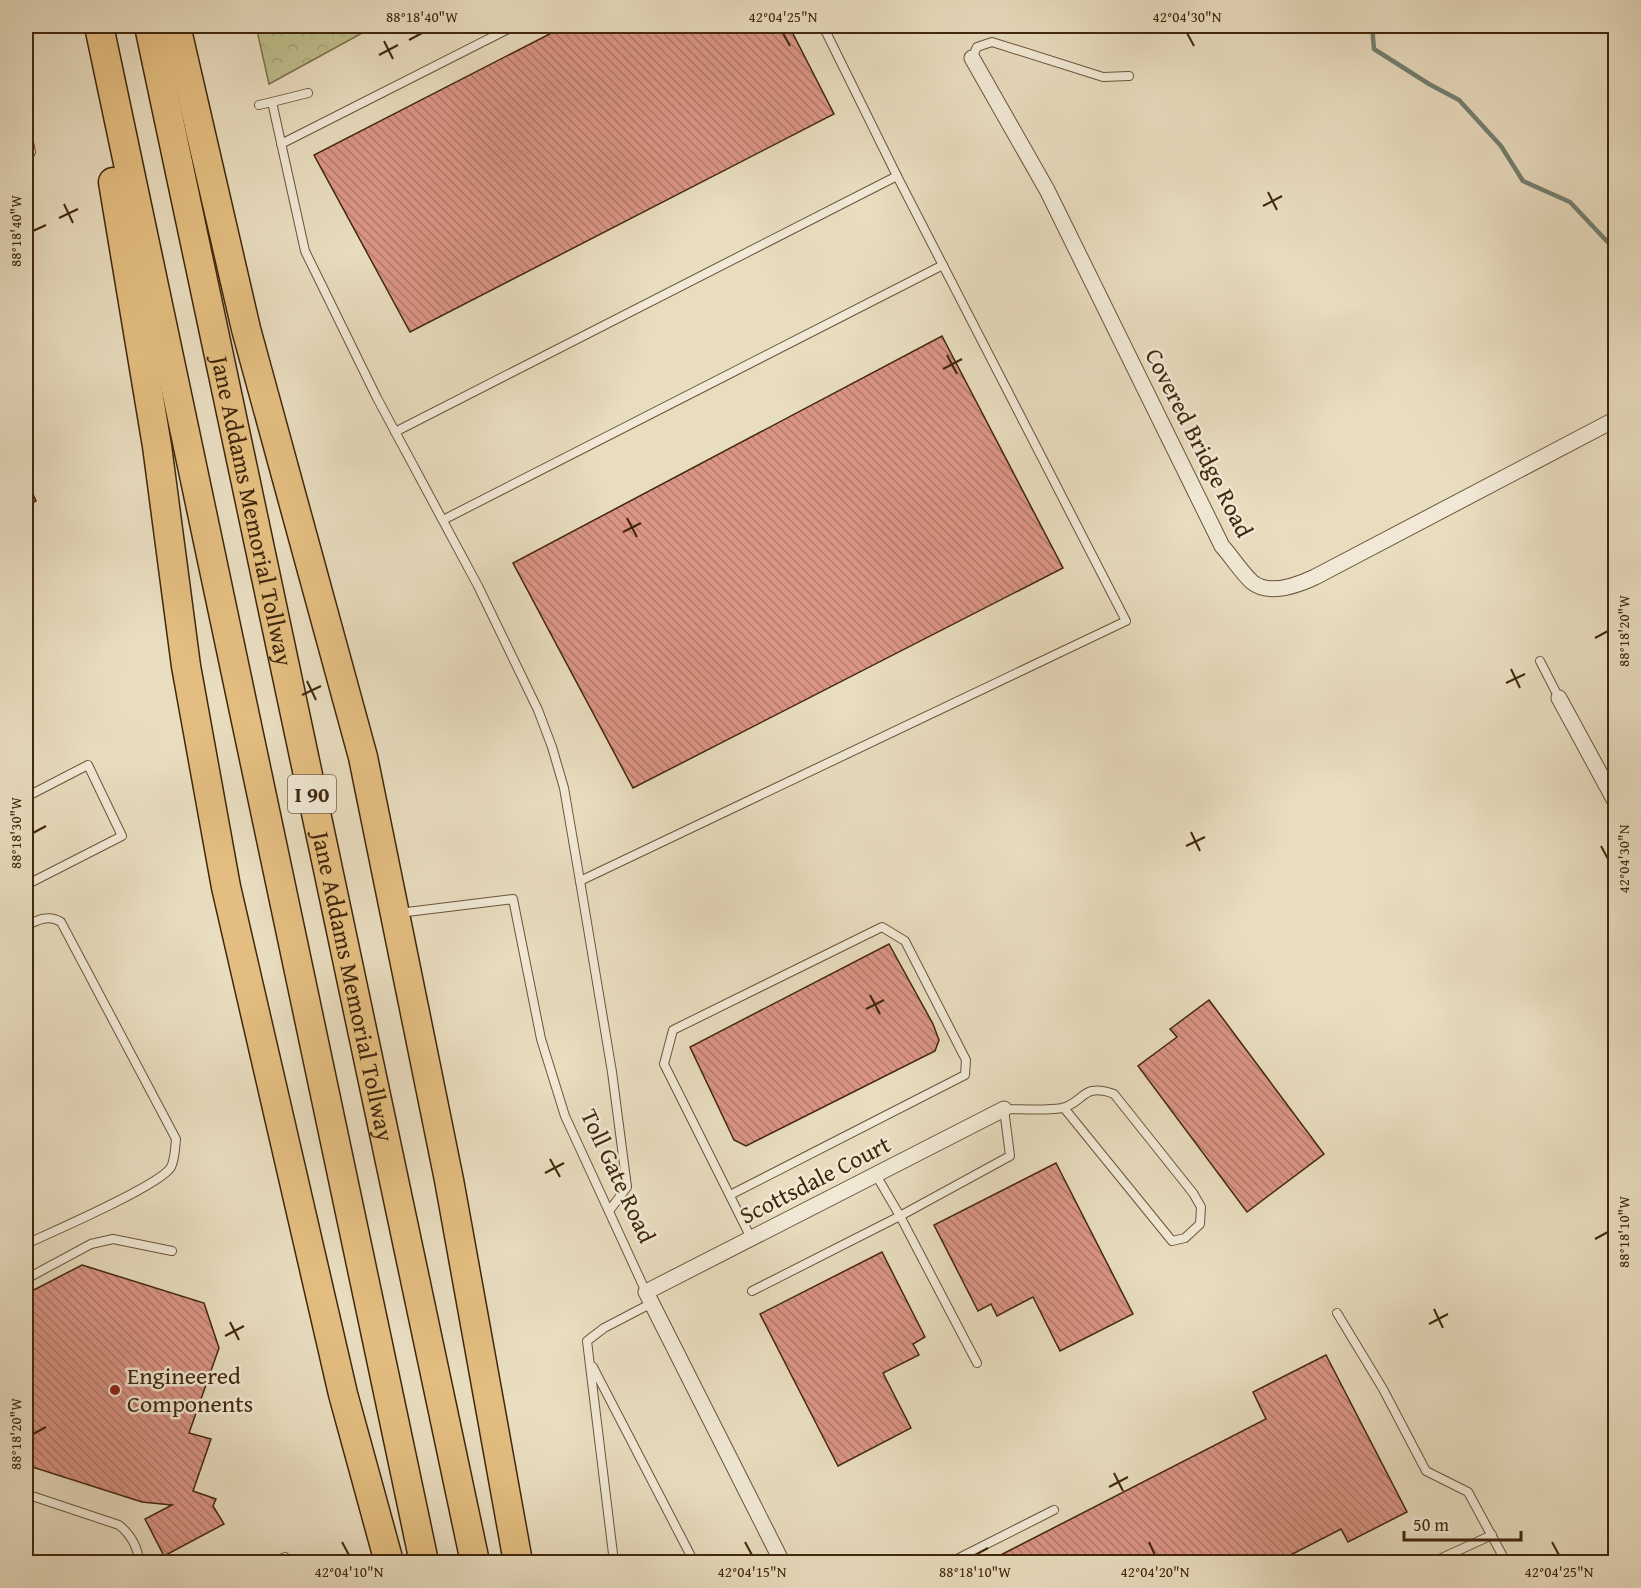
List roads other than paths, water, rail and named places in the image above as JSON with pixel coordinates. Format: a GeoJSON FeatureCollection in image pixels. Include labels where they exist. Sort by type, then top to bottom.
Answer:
{"type":"FeatureCollection","features":[{"type":"Feature","properties":{"kind":"highway"},"geometry":{"type":"LineString","coordinates":[[88,26],[157,446],[186,666],[226,888],[343,1394],[389,1563]]}},
{"type":"Feature","properties":{"kind":"highway","name":"Jane Addams Memorial Tollway"},"geometry":{"type":"LineString","coordinates":[[99,26],[424,1563]]}},
{"type":"Feature","properties":{"kind":"highway","name":"Jane Addams Memorial Tollway"},"geometry":{"type":"LineString","coordinates":[[149,26],[475,1563]]}},
{"type":"Feature","properties":{"kind":"highway"},"geometry":{"type":"LineString","coordinates":[[176,26],[246,330],[363,757],[449,1179],[518,1563]]}},
{"type":"Feature","properties":{"kind":"street","name":"Covered Bridge Road"},"geometry":{"type":"LineString","coordinates":[[972,58],[1047,190],[1222,546],[1254,584],[1272,589],[1294,586],[1315,577],[1616,419]]}},
{"type":"Feature","properties":{"kind":"street"},"geometry":{"type":"LineString","coordinates":[[1558,698],[1616,803]]}},
{"type":"Feature","properties":{"kind":"street","name":"Scottsdale Court"},"geometry":{"type":"LineString","coordinates":[[649,1297],[751,1238],[1004,1109]]}},
{"type":"Feature","properties":{"kind":"street","name":"Toll Gate Road"},"geometry":{"type":"LineString","coordinates":[[649,1297],[782,1563]]}},
{"type":"Feature","properties":{"kind":"lane"},"geometry":{"type":"LineString","coordinates":[[281,144],[514,26]]}},
{"type":"Feature","properties":{"kind":"lane"},"geometry":{"type":"LineString","coordinates":[[580,881],[1126,621],[897,176],[823,26]]}},
{"type":"Feature","properties":{"kind":"lane"},"geometry":{"type":"LineString","coordinates":[[972,58],[977,47],[992,42],[1103,77],[1129,76]]}},
{"type":"Feature","properties":{"kind":"lane"},"geometry":{"type":"LineString","coordinates":[[259,105],[308,93]]}},
{"type":"Feature","properties":{"kind":"lane"},"geometry":{"type":"LineString","coordinates":[[272,102],[305,251],[395,432],[478,586],[538,710],[552,747],[564,788],[580,881],[612,1072],[627,1186],[609,1211]]}},
{"type":"Feature","properties":{"kind":"lane"},"geometry":{"type":"LineString","coordinates":[[26,127],[31,152],[26,161]]}},
{"type":"Feature","properties":{"kind":"lane"},"geometry":{"type":"LineString","coordinates":[[395,432],[897,176]]}},
{"type":"Feature","properties":{"kind":"lane"},"geometry":{"type":"LineString","coordinates":[[443,520],[943,265]]}},
{"type":"Feature","properties":{"kind":"lane"},"geometry":{"type":"LineString","coordinates":[[1540,661],[1558,698]]}},
{"type":"Feature","properties":{"kind":"lane"},"geometry":{"type":"LineString","coordinates":[[26,797],[88,765],[122,836],[26,885]]}},
{"type":"Feature","properties":{"kind":"lane","name":"Toll Gate Road"},"geometry":{"type":"LineString","coordinates":[[395,914],[513,899],[541,1039],[565,1116],[649,1297]]}},
{"type":"Feature","properties":{"kind":"lane"},"geometry":{"type":"LineString","coordinates":[[26,926],[37,920],[48,918],[62,922],[176,1139],[171,1168],[162,1176],[107,1206],[26,1244]]}},
{"type":"Feature","properties":{"kind":"lane"},"geometry":{"type":"LineString","coordinates":[[730,1195],[965,1075],[966,1060],[905,941],[882,927],[673,1030],[664,1064],[751,1238]]}},
{"type":"Feature","properties":{"kind":"lane"},"geometry":{"type":"LineString","coordinates":[[752,1291],[900,1216],[1010,1156],[1004,1109],[1064,1108],[1090,1091],[1104,1090],[1114,1094],[1193,1193],[1201,1207],[1200,1224],[1185,1238],[1172,1241],[1064,1108]]}},
{"type":"Feature","properties":{"kind":"lane"},"geometry":{"type":"LineString","coordinates":[[876,1175],[977,1363]]}},
{"type":"Feature","properties":{"kind":"lane"},"geometry":{"type":"LineString","coordinates":[[26,1280],[91,1244],[113,1239],[172,1251]]}},
{"type":"Feature","properties":{"kind":"lane"},"geometry":{"type":"LineString","coordinates":[[614,1563],[587,1341],[649,1297]]}},
{"type":"Feature","properties":{"kind":"lane"},"geometry":{"type":"LineString","coordinates":[[1337,1313],[1383,1389],[1426,1472],[1468,1492],[1506,1563]]}},
{"type":"Feature","properties":{"kind":"lane"},"geometry":{"type":"LineString","coordinates":[[590,1362],[694,1563]]}},
{"type":"Feature","properties":{"kind":"lane"},"geometry":{"type":"LineString","coordinates":[[26,1494],[119,1525],[129,1533],[137,1548],[139,1563]]}},
{"type":"Feature","properties":{"kind":"lane"},"geometry":{"type":"LineString","coordinates":[[951,1563],[1054,1510]]}},
{"type":"Feature","properties":{"kind":"lane"},"geometry":{"type":"LineString","coordinates":[[1433,1563],[1492,1535]]}},
{"type":"Feature","properties":{"kind":"lane"},"geometry":{"type":"LineString","coordinates":[[274,1563],[285,1557]]}},
{"type":"Feature","properties":{"kind":"waterway"},"geometry":{"type":"LineString","coordinates":[[1372,26],[1374,49],[1459,100],[1501,146],[1523,181],[1570,202],[1616,251]]}},
{"type":"Feature","properties":{"kind":"place","name":"Engineered Components"},"geometry":{"type":"Point","coordinates":[115,1390]}}]}
